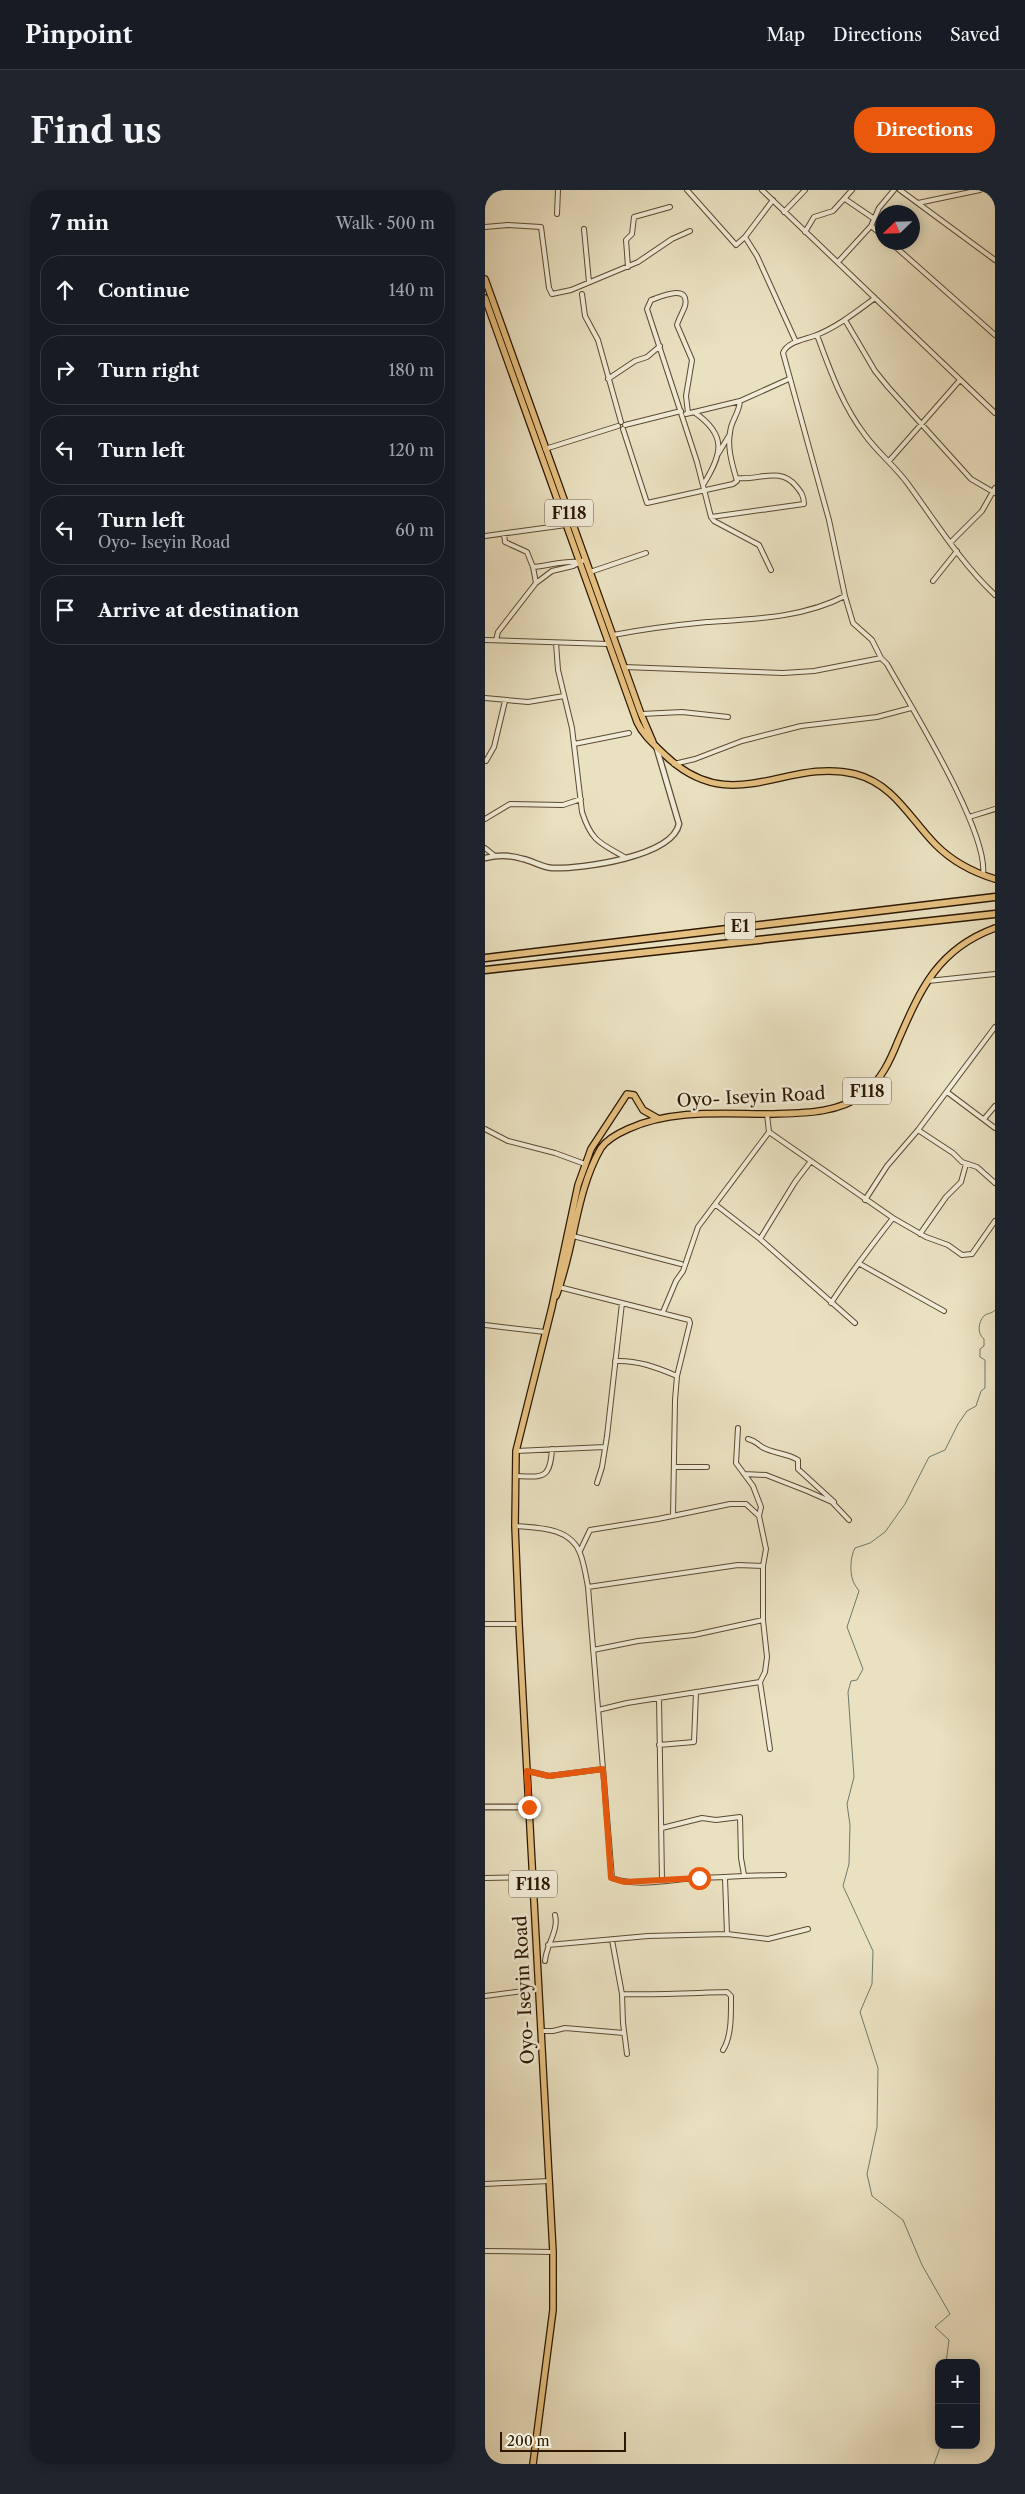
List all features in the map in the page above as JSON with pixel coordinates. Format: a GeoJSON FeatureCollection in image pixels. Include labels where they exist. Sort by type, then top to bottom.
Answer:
{"type":"FeatureCollection","features":[{"type":"Feature","properties":{"kind":"highway","name":"E1"},"geometry":{"type":"LineString","coordinates":[[485,958],[995,897]]}},
{"type":"Feature","properties":{"kind":"highway","name":"E1"},"geometry":{"type":"LineString","coordinates":[[485,970],[995,914]]}},
{"type":"Feature","properties":{"kind":"main road","name":"F118"},"geometry":{"type":"LineString","coordinates":[[485,279],[641,714],[656,746]]}},
{"type":"Feature","properties":{"kind":"main road","name":"F118"},"geometry":{"type":"LineString","coordinates":[[485,298],[641,732],[674,764],[696,777],[727,786],[753,785],[834,771],[864,776],[880,784],[894,795],[946,854],[963,866],[995,878]]}},
{"type":"Feature","properties":{"kind":"main road","name":"Oyo- Iseyin Road"},"geometry":{"type":"LineString","coordinates":[[533,2464],[553,2310],[553,2252],[519,1624],[515,1526],[516,1452],[545,1332],[559,1287],[587,1180],[603,1146],[620,1132],[657,1118],[683,1115],[818,1112],[837,1108],[863,1094],[873,1085],[890,1060],[915,1001],[926,981],[939,965],[969,939],[995,928]]}},
{"type":"Feature","properties":{"kind":"main road","name":"Oyo- Iseyin Road"},"geometry":{"type":"LineString","coordinates":[[552,1307],[568,1227],[585,1164],[600,1133],[627,1094],[634,1095],[643,1110],[657,1118]]}},
{"type":"Feature","properties":{"kind":"street"},"geometry":{"type":"LineString","coordinates":[[557,214],[558,190]]}},
{"type":"Feature","properties":{"kind":"street"},"geometry":{"type":"LineString","coordinates":[[687,190],[734,244],[737,245],[773,200]]}},
{"type":"Feature","properties":{"kind":"street"},"geometry":{"type":"LineString","coordinates":[[762,190],[995,413]]}},
{"type":"Feature","properties":{"kind":"street"},"geometry":{"type":"LineString","coordinates":[[784,212],[805,190]]}},
{"type":"Feature","properties":{"kind":"street"},"geometry":{"type":"LineString","coordinates":[[805,232],[814,217],[833,211],[852,190]]}},
{"type":"Feature","properties":{"kind":"street"},"geometry":{"type":"LineString","coordinates":[[837,262],[871,226],[873,218],[894,190]]}},
{"type":"Feature","properties":{"kind":"street"},"geometry":{"type":"LineString","coordinates":[[900,190],[995,260]]}},
{"type":"Feature","properties":{"kind":"street"},"geometry":{"type":"LineString","coordinates":[[918,203],[980,190]]}},
{"type":"Feature","properties":{"kind":"street"},"geometry":{"type":"LineString","coordinates":[[845,199],[873,218]]}},
{"type":"Feature","properties":{"kind":"street"},"geometry":{"type":"LineString","coordinates":[[628,267],[626,240],[631,234],[634,217],[670,207]]}},
{"type":"Feature","properties":{"kind":"street"},"geometry":{"type":"LineString","coordinates":[[485,227],[508,225],[541,228],[547,258],[549,288],[552,294],[571,290],[628,267],[651,255],[672,239],[690,231]]}},
{"type":"Feature","properties":{"kind":"street"},"geometry":{"type":"LineString","coordinates":[[871,226],[875,229]]}},
{"type":"Feature","properties":{"kind":"street"},"geometry":{"type":"LineString","coordinates":[[584,229],[589,282]]}},
{"type":"Feature","properties":{"kind":"street"},"geometry":{"type":"LineString","coordinates":[[745,237],[757,256],[796,342]]}},
{"type":"Feature","properties":{"kind":"street"},"geometry":{"type":"LineString","coordinates":[[899,250],[995,335]]}},
{"type":"Feature","properties":{"kind":"street"},"geometry":{"type":"LineString","coordinates":[[688,413],[686,396],[691,360],[677,325],[685,305],[681,293],[676,292],[651,300],[647,304],[647,309],[681,413],[711,517],[714,521],[759,545],[771,570]]}},
{"type":"Feature","properties":{"kind":"street"},"geometry":{"type":"LineString","coordinates":[[582,294],[585,316],[598,340],[621,424],[647,503],[703,487],[733,484],[737,481],[730,455],[731,432]]}},
{"type":"Feature","properties":{"kind":"street"},"geometry":{"type":"LineString","coordinates":[[875,298],[845,320],[817,335],[796,342],[785,348],[783,353],[829,520],[845,596],[853,623],[872,640],[881,658],[887,664],[969,817],[985,864],[983,875]]}},
{"type":"Feature","properties":{"kind":"street"},"geometry":{"type":"LineString","coordinates":[[845,320],[875,371],[971,479],[995,491],[982,511],[951,542]]}},
{"type":"Feature","properties":{"kind":"street"},"geometry":{"type":"LineString","coordinates":[[817,335],[845,405],[871,444],[889,461],[957,550],[995,595]]}},
{"type":"Feature","properties":{"kind":"street"},"geometry":{"type":"LineString","coordinates":[[608,379],[635,361],[647,357],[660,346]]}},
{"type":"Feature","properties":{"kind":"street"},"geometry":{"type":"LineString","coordinates":[[545,449],[621,424],[694,412],[740,401],[789,378]]}},
{"type":"Feature","properties":{"kind":"street"},"geometry":{"type":"LineString","coordinates":[[889,461],[960,380]]}},
{"type":"Feature","properties":{"kind":"street"},"geometry":{"type":"LineString","coordinates":[[703,487],[713,469],[717,456],[731,432],[738,414],[740,401]]}},
{"type":"Feature","properties":{"kind":"street"},"geometry":{"type":"LineString","coordinates":[[694,412],[712,426],[717,439],[717,456]]}},
{"type":"Feature","properties":{"kind":"street"},"geometry":{"type":"LineString","coordinates":[[711,517],[804,504],[803,494],[791,480],[783,475],[736,478]]}},
{"type":"Feature","properties":{"kind":"street"},"geometry":{"type":"LineString","coordinates":[[485,536],[566,525]]}},
{"type":"Feature","properties":{"kind":"street"},"geometry":{"type":"LineString","coordinates":[[504,534],[507,543],[527,552],[533,567],[536,583]]}},
{"type":"Feature","properties":{"kind":"street"},"geometry":{"type":"LineString","coordinates":[[933,582],[957,550]]}},
{"type":"Feature","properties":{"kind":"street"},"geometry":{"type":"LineString","coordinates":[[590,572],[646,553]]}},
{"type":"Feature","properties":{"kind":"street"},"geometry":{"type":"LineString","coordinates":[[496,640],[498,632],[536,583],[552,571],[573,566],[586,559]]}},
{"type":"Feature","properties":{"kind":"street"},"geometry":{"type":"LineString","coordinates":[[533,567],[553,566],[571,561],[579,562]]}},
{"type":"Feature","properties":{"kind":"street"},"geometry":{"type":"LineString","coordinates":[[613,635],[705,622],[752,620],[793,613],[845,596]]}},
{"type":"Feature","properties":{"kind":"street"},"geometry":{"type":"LineString","coordinates":[[485,640],[608,644]]}},
{"type":"Feature","properties":{"kind":"street"},"geometry":{"type":"LineString","coordinates":[[556,643],[557,670],[569,711],[582,812],[592,836],[626,858]]}},
{"type":"Feature","properties":{"kind":"street"},"geometry":{"type":"LineString","coordinates":[[624,667],[783,673],[814,671],[881,658]]}},
{"type":"Feature","properties":{"kind":"street"},"geometry":{"type":"LineString","coordinates":[[485,698],[528,702],[564,696]]}},
{"type":"Feature","properties":{"kind":"street"},"geometry":{"type":"LineString","coordinates":[[486,761],[494,747],[505,701]]}},
{"type":"Feature","properties":{"kind":"street"},"geometry":{"type":"LineString","coordinates":[[674,764],[695,759],[742,742],[801,726],[877,716],[911,708]]}},
{"type":"Feature","properties":{"kind":"street"},"geometry":{"type":"LineString","coordinates":[[641,714],[682,712],[728,717]]}},
{"type":"Feature","properties":{"kind":"street"},"geometry":{"type":"LineString","coordinates":[[574,744],[629,733]]}},
{"type":"Feature","properties":{"kind":"street"},"geometry":{"type":"LineString","coordinates":[[485,858],[495,856],[522,858],[538,865],[561,868],[593,866],[626,858],[668,841],[678,830],[679,824],[657,758],[656,746]]}},
{"type":"Feature","properties":{"kind":"street"},"geometry":{"type":"LineString","coordinates":[[485,819],[510,804],[563,805],[581,799]]}},
{"type":"Feature","properties":{"kind":"street"},"geometry":{"type":"LineString","coordinates":[[969,817],[995,809]]}},
{"type":"Feature","properties":{"kind":"street"},"geometry":{"type":"LineString","coordinates":[[485,848],[495,856]]}},
{"type":"Feature","properties":{"kind":"street"},"geometry":{"type":"LineString","coordinates":[[928,981],[995,974]]}},
{"type":"Feature","properties":{"kind":"street"},"geometry":{"type":"LineString","coordinates":[[865,1200],[887,1166],[918,1130],[995,1027]]}},
{"type":"Feature","properties":{"kind":"street"},"geometry":{"type":"LineString","coordinates":[[947,1092],[995,1128]]}},
{"type":"Feature","properties":{"kind":"street"},"geometry":{"type":"LineString","coordinates":[[984,1119],[995,1106]]}},
{"type":"Feature","properties":{"kind":"street"},"geometry":{"type":"LineString","coordinates":[[663,1312],[676,1281],[683,1271],[698,1227],[769,1132],[767,1114]]}},
{"type":"Feature","properties":{"kind":"street"},"geometry":{"type":"LineString","coordinates":[[485,1129],[508,1141],[555,1152],[585,1164]]}},
{"type":"Feature","properties":{"kind":"street"},"geometry":{"type":"LineString","coordinates":[[918,1130],[966,1164],[979,1168],[995,1183]]}},
{"type":"Feature","properties":{"kind":"street"},"geometry":{"type":"LineString","coordinates":[[769,1132],[893,1218],[920,1234],[948,1245],[962,1255],[969,1256],[975,1251],[995,1221]]}},
{"type":"Feature","properties":{"kind":"street"},"geometry":{"type":"LineString","coordinates":[[759,1239],[795,1182],[811,1162]]}},
{"type":"Feature","properties":{"kind":"street"},"geometry":{"type":"LineString","coordinates":[[920,1234],[946,1197],[961,1182],[966,1164]]}},
{"type":"Feature","properties":{"kind":"street"},"geometry":{"type":"LineString","coordinates":[[716,1205],[759,1239],[855,1323]]}},
{"type":"Feature","properties":{"kind":"street"},"geometry":{"type":"LineString","coordinates":[[831,1303],[860,1264],[868,1249],[893,1218]]}},
{"type":"Feature","properties":{"kind":"street"},"geometry":{"type":"LineString","coordinates":[[573,1236],[681,1264]]}},
{"type":"Feature","properties":{"kind":"street"},"geometry":{"type":"LineString","coordinates":[[860,1264],[944,1311]]}},
{"type":"Feature","properties":{"kind":"street"},"geometry":{"type":"LineString","coordinates":[[559,1287],[689,1320],[690,1323],[677,1376],[675,1400],[673,1516]]}},
{"type":"Feature","properties":{"kind":"street"},"geometry":{"type":"LineString","coordinates":[[597,1483],[605,1447],[622,1304]]}},
{"type":"Feature","properties":{"kind":"street"},"geometry":{"type":"LineString","coordinates":[[485,1325],[545,1332]]}},
{"type":"Feature","properties":{"kind":"street"},"geometry":{"type":"LineString","coordinates":[[615,1361],[654,1366],[677,1376]]}},
{"type":"Feature","properties":{"kind":"street"},"geometry":{"type":"LineString","coordinates":[[738,1428],[736,1463],[753,1486],[761,1507],[759,1516],[766,1549],[763,1566],[763,1620],[767,1657],[765,1672],[760,1682],[770,1749]]}},
{"type":"Feature","properties":{"kind":"street"},"geometry":{"type":"LineString","coordinates":[[748,1439],[757,1441],[763,1448],[790,1455],[798,1460],[798,1468],[849,1520]]}},
{"type":"Feature","properties":{"kind":"street"},"geometry":{"type":"LineString","coordinates":[[516,1452],[605,1447]]}},
{"type":"Feature","properties":{"kind":"street"},"geometry":{"type":"LineString","coordinates":[[515,1476],[530,1476],[549,1472],[552,1449]]}},
{"type":"Feature","properties":{"kind":"street"},"geometry":{"type":"LineString","coordinates":[[675,1467],[707,1467]]}},
{"type":"Feature","properties":{"kind":"street"},"geometry":{"type":"LineString","coordinates":[[744,1474],[766,1475],[778,1478],[793,1487],[807,1491],[837,1506]]}},
{"type":"Feature","properties":{"kind":"street"},"geometry":{"type":"LineString","coordinates":[[580,1551],[590,1530],[730,1504],[746,1504],[759,1516]]}},
{"type":"Feature","properties":{"kind":"street"},"geometry":{"type":"LineString","coordinates":[[515,1526],[554,1530],[570,1539],[580,1551],[588,1587],[611,1878],[624,1882],[725,1878],[744,1875],[784,1875]]}},
{"type":"Feature","properties":{"kind":"street"},"geometry":{"type":"LineString","coordinates":[[588,1587],[738,1565],[763,1566]]}},
{"type":"Feature","properties":{"kind":"street"},"geometry":{"type":"LineString","coordinates":[[593,1650],[638,1641],[694,1634],[763,1620]]}},
{"type":"Feature","properties":{"kind":"street"},"geometry":{"type":"LineString","coordinates":[[485,1624],[519,1624]]}},
{"type":"Feature","properties":{"kind":"street"},"geometry":{"type":"LineString","coordinates":[[598,1710],[760,1682]]}},
{"type":"Feature","properties":{"kind":"street"},"geometry":{"type":"LineString","coordinates":[[659,1745],[693,1742],[696,1692]]}},
{"type":"Feature","properties":{"kind":"street"},"geometry":{"type":"LineString","coordinates":[[659,1698],[662,1880]]}},
{"type":"Feature","properties":{"kind":"street"},"geometry":{"type":"LineString","coordinates":[[527,1771],[554,1776],[603,1769]]}},
{"type":"Feature","properties":{"kind":"street"},"geometry":{"type":"LineString","coordinates":[[485,1807],[529,1807]]}},
{"type":"Feature","properties":{"kind":"street"},"geometry":{"type":"LineString","coordinates":[[662,1828],[702,1818],[716,1820],[740,1817],[741,1858],[744,1875]]}},
{"type":"Feature","properties":{"kind":"street"},"geometry":{"type":"LineString","coordinates":[[485,1878],[533,1877]]}},
{"type":"Feature","properties":{"kind":"street"},"geometry":{"type":"LineString","coordinates":[[725,1878],[727,1934]]}},
{"type":"Feature","properties":{"kind":"street"},"geometry":{"type":"LineString","coordinates":[[545,1961],[548,1946],[556,1929],[555,1915]]}},
{"type":"Feature","properties":{"kind":"street"},"geometry":{"type":"LineString","coordinates":[[548,1946],[612,1940],[727,1934],[768,1939],[808,1929]]}},
{"type":"Feature","properties":{"kind":"street"},"geometry":{"type":"LineString","coordinates":[[612,1940],[622,1994],[627,2054]]}},
{"type":"Feature","properties":{"kind":"street"},"geometry":{"type":"LineString","coordinates":[[485,1996],[539,1989]]}},
{"type":"Feature","properties":{"kind":"street"},"geometry":{"type":"LineString","coordinates":[[622,1994],[665,1995],[687,1992],[727,1992],[731,1996],[731,2005],[727,2044],[723,2050]]}},
{"type":"Feature","properties":{"kind":"street"},"geometry":{"type":"LineString","coordinates":[[541,2031],[553,2032],[565,2028],[624,2033]]}},
{"type":"Feature","properties":{"kind":"street"},"geometry":{"type":"LineString","coordinates":[[485,2184],[549,2181]]}},
{"type":"Feature","properties":{"kind":"street"},"geometry":{"type":"LineString","coordinates":[[485,2251],[553,2252]]}},
{"type":"Feature","properties":{"kind":"waterway"},"geometry":{"type":"LineString","coordinates":[[947,2359],[949,2340],[935,2327],[950,2314],[922,2265],[903,2220],[872,2196],[867,2174],[877,2127],[878,2068],[860,2012],[872,1984],[873,1951],[843,1886],[849,1864],[850,1825],[847,1804],[854,1777],[848,1692],[851,1681],[857,1680],[863,1669],[847,1627],[859,1591],[853,1581],[851,1572],[852,1556],[855,1548],[870,1543],[885,1532],[905,1504],[929,1457],[945,1450],[967,1411],[976,1406],[981,1391],[985,1388],[985,1360],[980,1357],[980,1349],[984,1346],[984,1339],[979,1331],[980,1325],[984,1316],[995,1310]]}},
{"type":"Feature","properties":{"kind":"waterway"},"geometry":{"type":"LineString","coordinates":[[934,2464],[940,2449]]}},
{"type":"Feature","properties":{"kind":"route"},"geometry":{"type":"LineString","coordinates":[[529,1807],[527,1771],[542,1775],[560,1776],[603,1769],[611,1878],[624,1882],[641,1882],[699,1878]]}}]}
